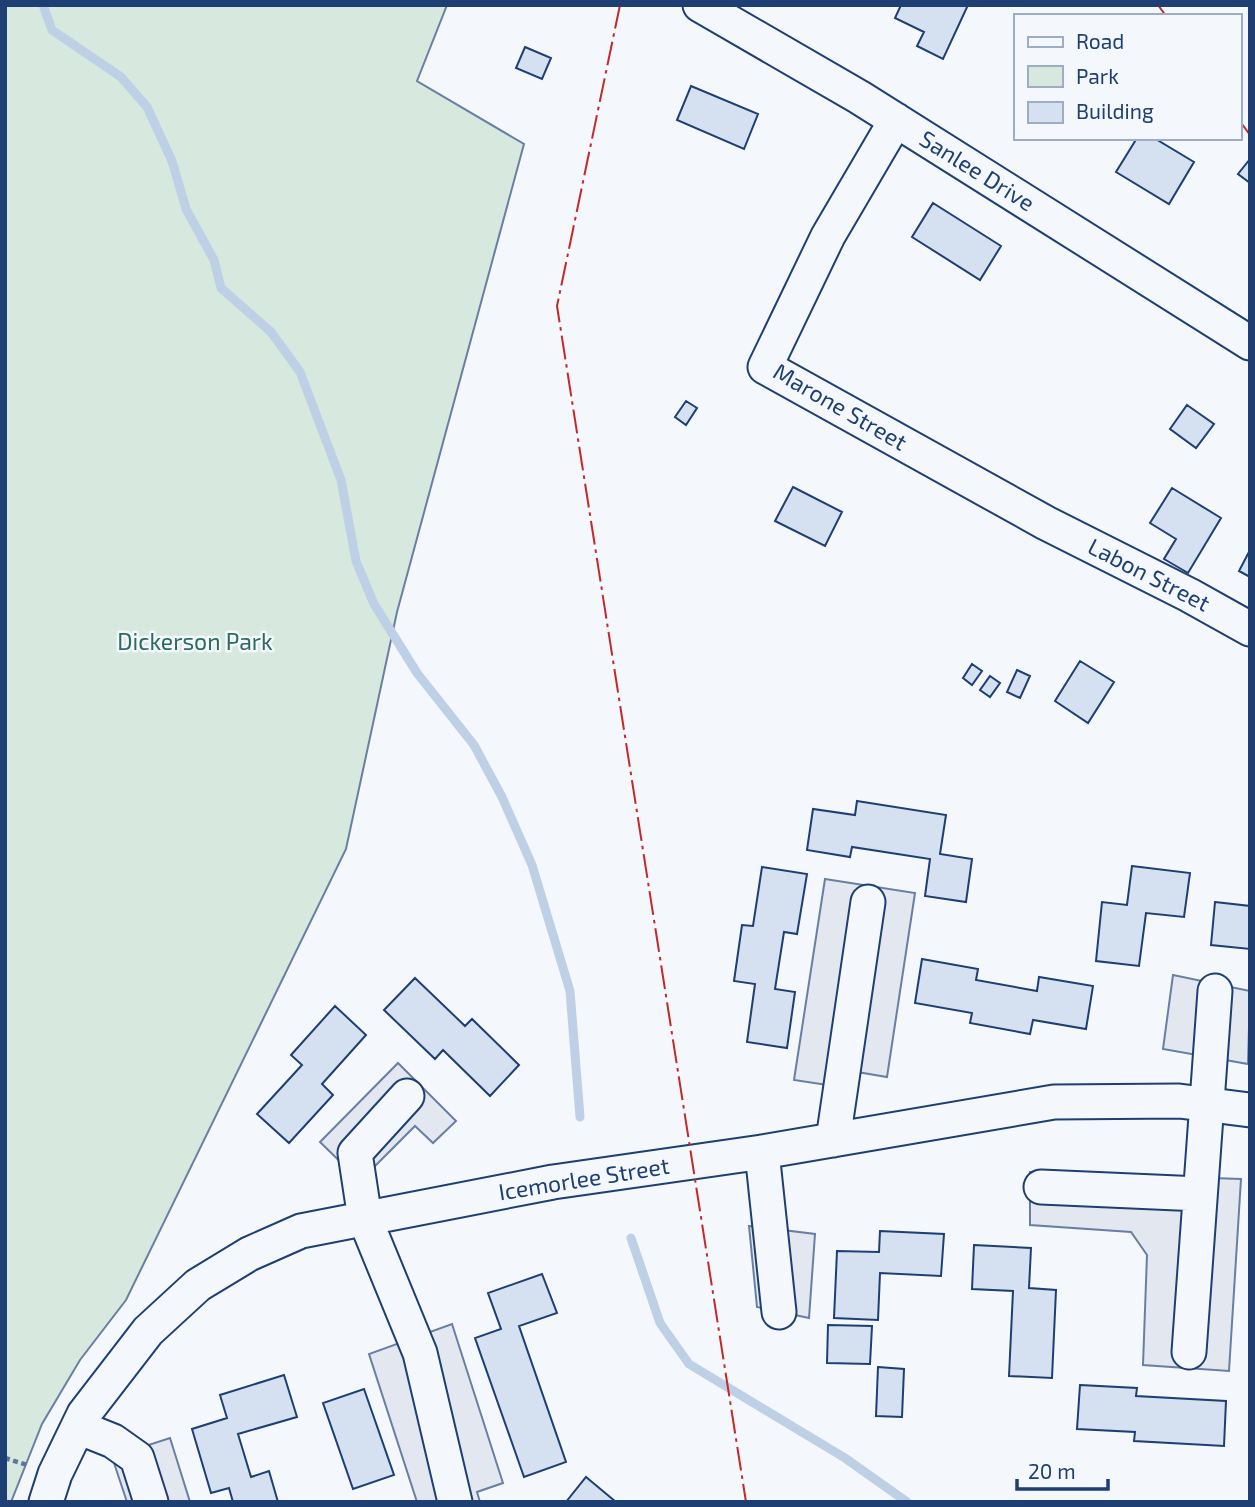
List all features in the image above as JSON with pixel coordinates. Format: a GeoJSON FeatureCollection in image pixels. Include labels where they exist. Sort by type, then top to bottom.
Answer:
{"type":"FeatureCollection","features":[{"type":"Feature","properties":{"kind":"street","name":"Sanlee Drive"},"geometry":{"type":"LineString","coordinates":[[700,5],[896,120],[1250,343]]}},
{"type":"Feature","properties":{"kind":"street","name":"Marone Street"},"geometry":{"type":"LineString","coordinates":[[896,120],[828,236],[765,367],[1046,523]]}},
{"type":"Feature","properties":{"kind":"street","name":"Labon Street"},"geometry":{"type":"LineString","coordinates":[[1046,523],[1250,629]]}},
{"type":"Feature","properties":{"kind":"street"},"geometry":{"type":"LineString","coordinates":[[833,1140],[868,902]]}},
{"type":"Feature","properties":{"kind":"street"},"geometry":{"type":"LineString","coordinates":[[1189,1352],[1215,991]]}},
{"type":"Feature","properties":{"kind":"street"},"geometry":{"type":"LineString","coordinates":[[407,1096],[355,1153],[365,1219],[420,1353],[455,1502]]}},
{"type":"Feature","properties":{"kind":"street","name":"Icemorlee Street"},"geometry":{"type":"LineString","coordinates":[[46,1502],[55,1474],[78,1427],[92,1404],[148,1331],[198,1285],[249,1254],[302,1231],[553,1182],[762,1152],[1054,1102],[1179,1101],[1250,1110]]}},
{"type":"Feature","properties":{"kind":"street"},"geometry":{"type":"LineString","coordinates":[[762,1152],[779,1312]]}},
{"type":"Feature","properties":{"kind":"street"},"geometry":{"type":"LineString","coordinates":[[1041,1187],[1199,1194]]}},
{"type":"Feature","properties":{"kind":"street"},"geometry":{"type":"LineString","coordinates":[[78,1427],[113,1441],[137,1458],[151,1502]]}},
{"type":"Feature","properties":{"kind":"green space","name":"Dickerson Park"},"geometry":{"type":"Polygon","coordinates":[[[5,5],[447,5],[417,81],[524,144],[397,612],[346,849],[126,1300],[80,1360],[42,1424],[11,1502],[5,1502],[5,5]]]}},
{"type":"Feature","properties":{"kind":"shaded area"},"geometry":{"type":"Polygon","coordinates":[[[825,879],[915,893],[887,1077],[857,1072],[854,1089],[794,1080],[825,879]]]}},
{"type":"Feature","properties":{"kind":"shaded area"},"geometry":{"type":"Polygon","coordinates":[[[1173,975],[1250,991],[1248,1064],[1163,1049],[1173,975]]]}},
{"type":"Feature","properties":{"kind":"shaded area"},"geometry":{"type":"Polygon","coordinates":[[[398,1063],[456,1121],[433,1143],[415,1126],[360,1181],[320,1142],[398,1063]]]}},
{"type":"Feature","properties":{"kind":"shaded area"},"geometry":{"type":"Polygon","coordinates":[[[1030,1172],[1241,1179],[1229,1371],[1143,1365],[1147,1255],[1131,1232],[1030,1225],[1030,1172]]]}},
{"type":"Feature","properties":{"kind":"shaded area"},"geometry":{"type":"Polygon","coordinates":[[[749,1226],[815,1234],[809,1318],[757,1307],[749,1226]]]}},
{"type":"Feature","properties":{"kind":"shaded area"},"geometry":{"type":"Polygon","coordinates":[[[452,1324],[503,1483],[477,1492],[480,1502],[417,1502],[369,1354],[452,1324]]]}},
{"type":"Feature","properties":{"kind":"shaded area"},"geometry":{"type":"Polygon","coordinates":[[[170,1438],[190,1502],[127,1502],[112,1457],[170,1438]]]}},
{"type":"Feature","properties":{"kind":"building"},"geometry":{"type":"Polygon","coordinates":[[[901,5],[968,5],[943,59],[917,46],[924,32],[895,18],[901,5]]]}},
{"type":"Feature","properties":{"kind":"building"},"geometry":{"type":"Polygon","coordinates":[[[525,47],[551,58],[542,79],[516,68],[525,47]]]}},
{"type":"Feature","properties":{"kind":"building"},"geometry":{"type":"Polygon","coordinates":[[[691,86],[758,114],[744,149],[677,120],[691,86]]]}},
{"type":"Feature","properties":{"kind":"building"},"geometry":{"type":"Polygon","coordinates":[[[1136,140],[1157,140],[1194,162],[1169,204],[1116,172],[1136,140]]]}},
{"type":"Feature","properties":{"kind":"building"},"geometry":{"type":"Polygon","coordinates":[[[1250,159],[1250,183],[1238,174],[1250,159]]]}},
{"type":"Feature","properties":{"kind":"building"},"geometry":{"type":"Polygon","coordinates":[[[933,203],[1001,246],[980,280],[912,237],[933,203]]]}},
{"type":"Feature","properties":{"kind":"building"},"geometry":{"type":"Polygon","coordinates":[[[686,401],[697,408],[686,425],[675,417],[686,401]]]}},
{"type":"Feature","properties":{"kind":"building"},"geometry":{"type":"Polygon","coordinates":[[[1187,405],[1214,424],[1196,448],[1170,429],[1187,405]]]}},
{"type":"Feature","properties":{"kind":"building"},"geometry":{"type":"Polygon","coordinates":[[[793,487],[842,512],[825,546],[775,521],[793,487]]]}},
{"type":"Feature","properties":{"kind":"building"},"geometry":{"type":"Polygon","coordinates":[[[1172,488],[1221,518],[1188,573],[1164,559],[1176,539],[1150,523],[1172,488]]]}},
{"type":"Feature","properties":{"kind":"building"},"geometry":{"type":"Polygon","coordinates":[[[1250,550],[1250,577],[1239,571],[1250,550]]]}},
{"type":"Feature","properties":{"kind":"building"},"geometry":{"type":"Polygon","coordinates":[[[1080,661],[1114,682],[1088,723],[1055,701],[1080,661]]]}},
{"type":"Feature","properties":{"kind":"building"},"geometry":{"type":"Polygon","coordinates":[[[972,664],[982,671],[972,685],[963,678],[972,664]]]}},
{"type":"Feature","properties":{"kind":"building"},"geometry":{"type":"Polygon","coordinates":[[[1017,670],[1030,676],[1020,698],[1007,692],[1017,670]]]}},
{"type":"Feature","properties":{"kind":"building"},"geometry":{"type":"Polygon","coordinates":[[[990,676],[1000,683],[990,697],[980,690],[990,676]]]}},
{"type":"Feature","properties":{"kind":"building"},"geometry":{"type":"Polygon","coordinates":[[[857,801],[946,815],[940,854],[972,859],[966,902],[925,896],[930,859],[852,847],[850,857],[807,850],[813,809],[855,815],[857,801]]]}},
{"type":"Feature","properties":{"kind":"building"},"geometry":{"type":"Polygon","coordinates":[[[1132,866],[1190,873],[1184,917],[1146,913],[1139,966],[1096,961],[1102,902],[1127,905],[1132,866]]]}},
{"type":"Feature","properties":{"kind":"building"},"geometry":{"type":"Polygon","coordinates":[[[762,867],[807,874],[797,934],[784,932],[775,989],[795,992],[787,1048],[747,1042],[755,984],[734,981],[742,925],[753,926],[762,867]]]}},
{"type":"Feature","properties":{"kind":"building"},"geometry":{"type":"Polygon","coordinates":[[[1215,902],[1250,906],[1250,949],[1211,945],[1215,902]]]}},
{"type":"Feature","properties":{"kind":"building"},"geometry":{"type":"Polygon","coordinates":[[[922,959],[978,969],[976,980],[1037,991],[1039,977],[1093,986],[1086,1029],[1033,1020],[1030,1034],[970,1023],[972,1013],[915,1003],[922,959]]]}},
{"type":"Feature","properties":{"kind":"building"},"geometry":{"type":"Polygon","coordinates":[[[415,978],[465,1026],[472,1019],[519,1065],[490,1096],[443,1050],[435,1059],[384,1010],[415,978]]]}},
{"type":"Feature","properties":{"kind":"building"},"geometry":{"type":"Polygon","coordinates":[[[335,1006],[366,1035],[322,1084],[333,1095],[289,1143],[257,1114],[302,1065],[291,1055],[335,1006]]]}},
{"type":"Feature","properties":{"kind":"building"},"geometry":{"type":"Polygon","coordinates":[[[880,1231],[944,1234],[941,1276],[880,1273],[878,1320],[834,1318],[837,1251],[879,1252],[880,1231]]]}},
{"type":"Feature","properties":{"kind":"building"},"geometry":{"type":"Polygon","coordinates":[[[974,1245],[1031,1248],[1029,1288],[1056,1290],[1052,1378],[1009,1376],[1013,1291],[972,1289],[974,1245]]]}},
{"type":"Feature","properties":{"kind":"building"},"geometry":{"type":"Polygon","coordinates":[[[542,1274],[557,1313],[519,1326],[566,1462],[524,1477],[475,1338],[501,1329],[488,1293],[542,1274]]]}},
{"type":"Feature","properties":{"kind":"building"},"geometry":{"type":"Polygon","coordinates":[[[828,1325],[872,1326],[870,1364],[827,1363],[828,1325]]]}},
{"type":"Feature","properties":{"kind":"building"},"geometry":{"type":"Polygon","coordinates":[[[878,1367],[904,1369],[902,1417],[876,1416],[878,1367]]]}},
{"type":"Feature","properties":{"kind":"building"},"geometry":{"type":"Polygon","coordinates":[[[284,1375],[297,1417],[238,1434],[251,1477],[269,1471],[278,1502],[233,1502],[229,1488],[211,1493],[192,1429],[227,1418],[220,1395],[284,1375]]]}},
{"type":"Feature","properties":{"kind":"building"},"geometry":{"type":"Polygon","coordinates":[[[1080,1385],[1137,1388],[1136,1396],[1226,1401],[1224,1446],[1134,1441],[1135,1432],[1077,1429],[1080,1385]]]}},
{"type":"Feature","properties":{"kind":"building"},"geometry":{"type":"Polygon","coordinates":[[[364,1389],[394,1475],[353,1489],[323,1403],[364,1389]]]}},
{"type":"Feature","properties":{"kind":"building"},"geometry":{"type":"Polygon","coordinates":[[[586,1477],[616,1502],[566,1502],[586,1477]]]}},
{"type":"Feature","properties":{"kind":"waterway"},"geometry":{"type":"LineString","coordinates":[[43,5],[52,30],[121,77],[147,107],[172,161],[186,209],[214,260],[221,288],[271,332],[300,372],[341,480],[356,561],[374,604],[417,673],[474,745],[502,797],[532,865],[570,991],[580,1117]]}},
{"type":"Feature","properties":{"kind":"waterway"},"geometry":{"type":"LineString","coordinates":[[631,1238],[660,1323],[689,1364],[845,1458],[907,1502]]}},
{"type":"Feature","properties":{"kind":"power"},"geometry":{"type":"LineString","coordinates":[[620,5],[557,306],[746,1502]]}},
{"type":"Feature","properties":{"kind":"power"},"geometry":{"type":"LineString","coordinates":[[1158,5],[1165,14]]}},
{"type":"Feature","properties":{"kind":"power"},"geometry":{"type":"LineString","coordinates":[[1241,123],[1250,135]]}}]}
